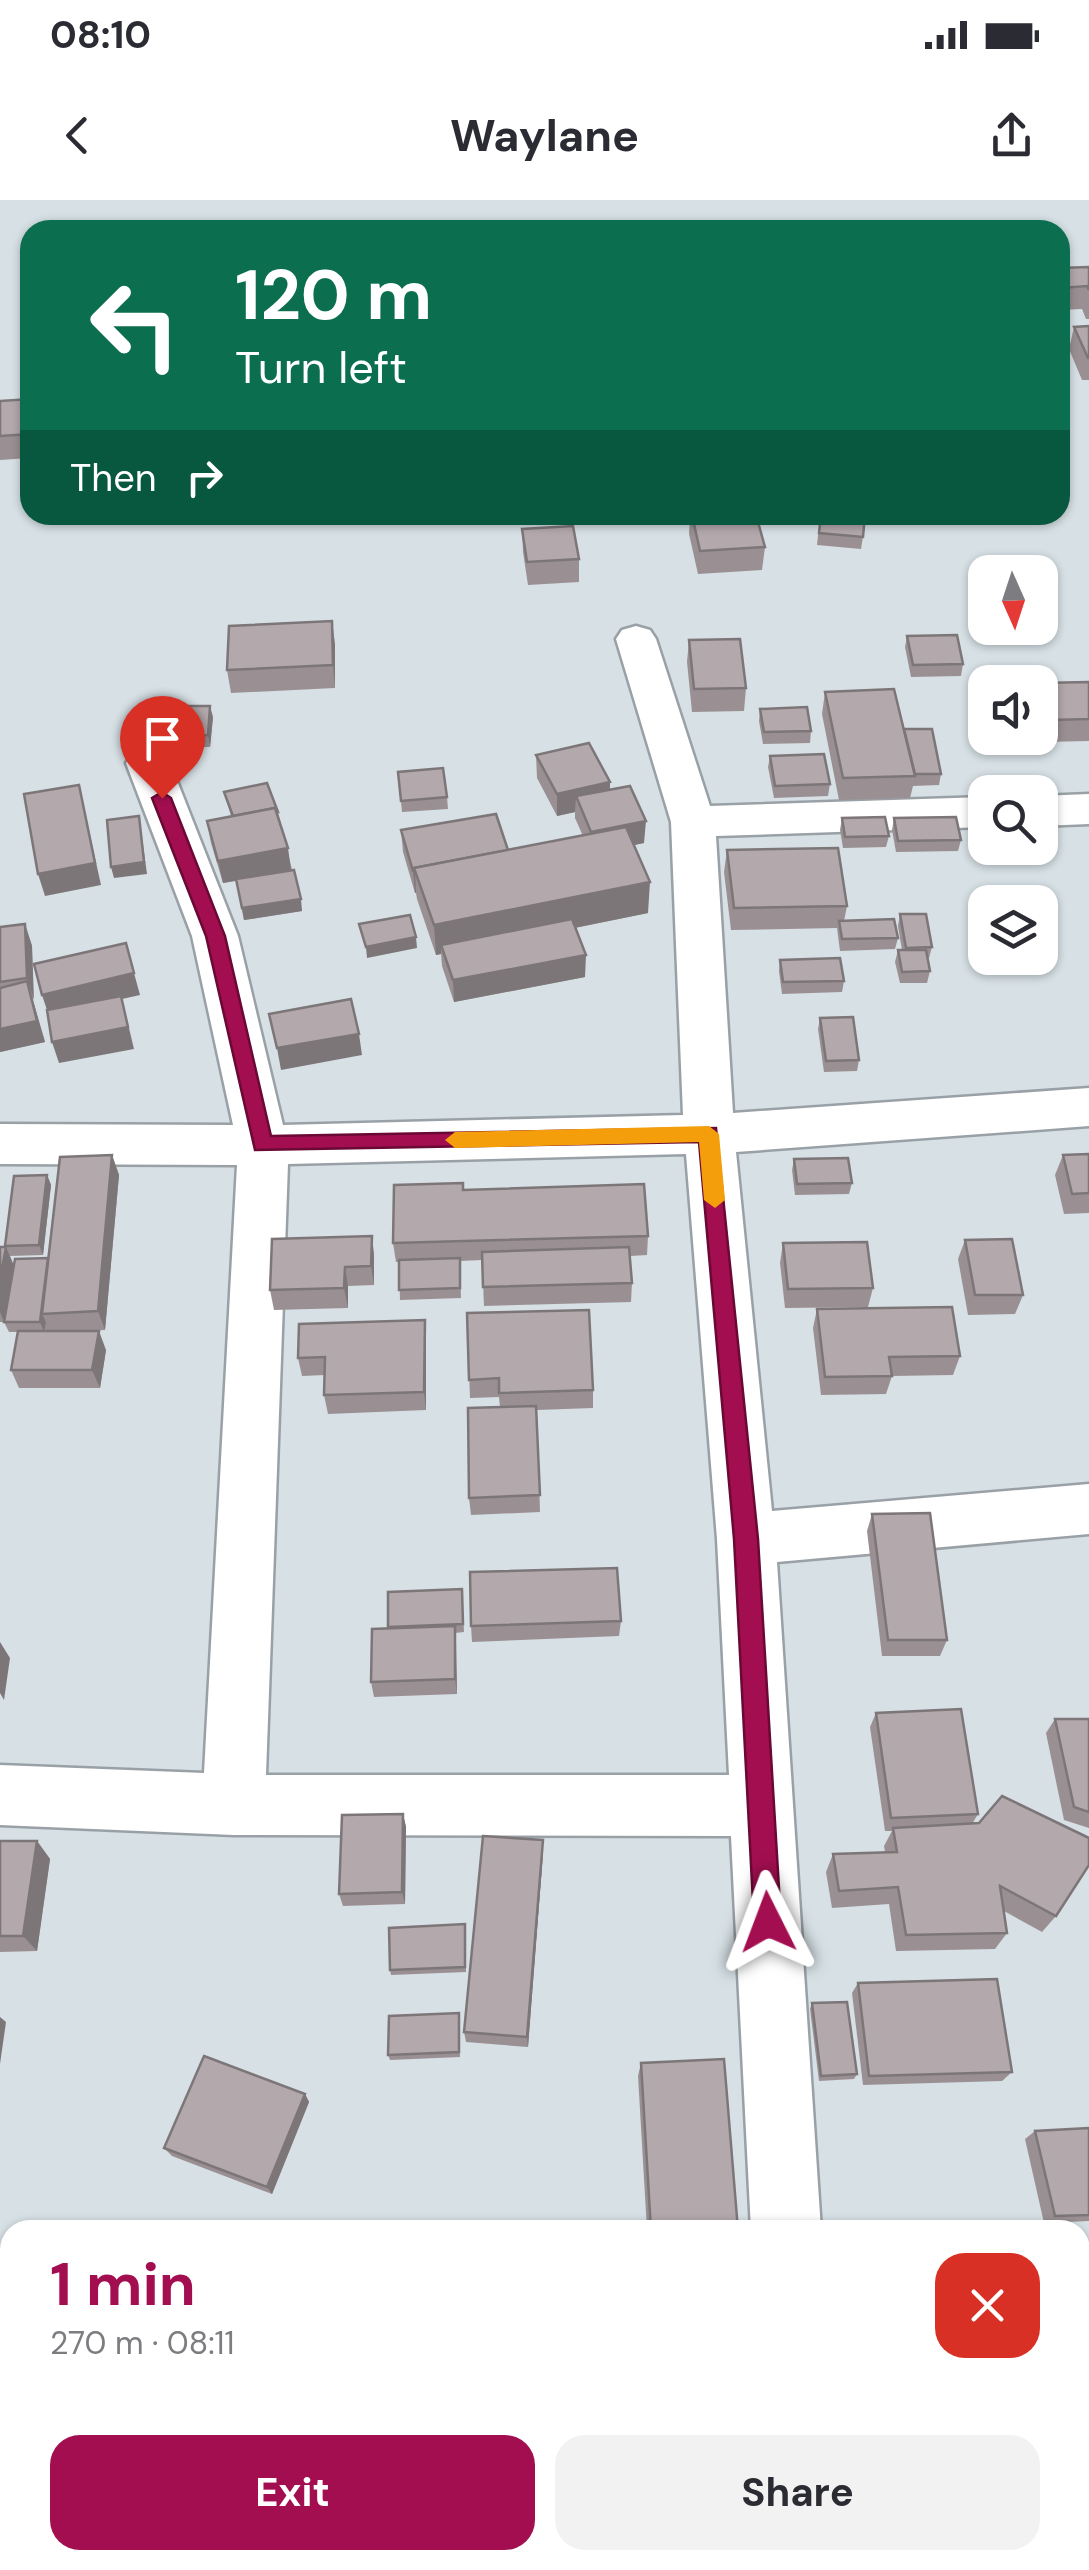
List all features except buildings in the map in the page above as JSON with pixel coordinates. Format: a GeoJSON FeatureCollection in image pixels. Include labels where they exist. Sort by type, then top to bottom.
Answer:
{"type":"FeatureCollection","features":[{"type":"Feature","properties":{"kind":"street"},"geometry":{"type":"LineString","coordinates":[[636,639],[693,822],[709,1134],[746,1539],[785,2220]]}},
{"type":"Feature","properties":{"kind":"street"},"geometry":{"type":"LineString","coordinates":[[148,763],[216,936],[262,1145],[234,1804]]}},
{"type":"Feature","properties":{"kind":"street"},"geometry":{"type":"LineString","coordinates":[[1058,810],[1089,809]]}},
{"type":"Feature","properties":{"kind":"street"},"geometry":{"type":"LineString","coordinates":[[693,822],[968,813]]}},
{"type":"Feature","properties":{"kind":"street"},"geometry":{"type":"LineString","coordinates":[[0,1144],[262,1145],[709,1134],[1089,1107]]}},
{"type":"Feature","properties":{"kind":"street"},"geometry":{"type":"LineString","coordinates":[[746,1539],[1089,1509]]}},
{"type":"Feature","properties":{"kind":"street"},"geometry":{"type":"LineString","coordinates":[[0,1795],[234,1804],[760,1806]]}},
{"type":"Feature","properties":{"kind":"slow traffic"},"geometry":{"type":"LineString","coordinates":[[455,1140],[709,1134],[715,1200]]}},
{"type":"Feature","properties":{"kind":"route"},"geometry":{"type":"LineString","coordinates":[[162,798],[216,936],[262,1145],[709,1134],[746,1539],[768,1922]]}}]}
